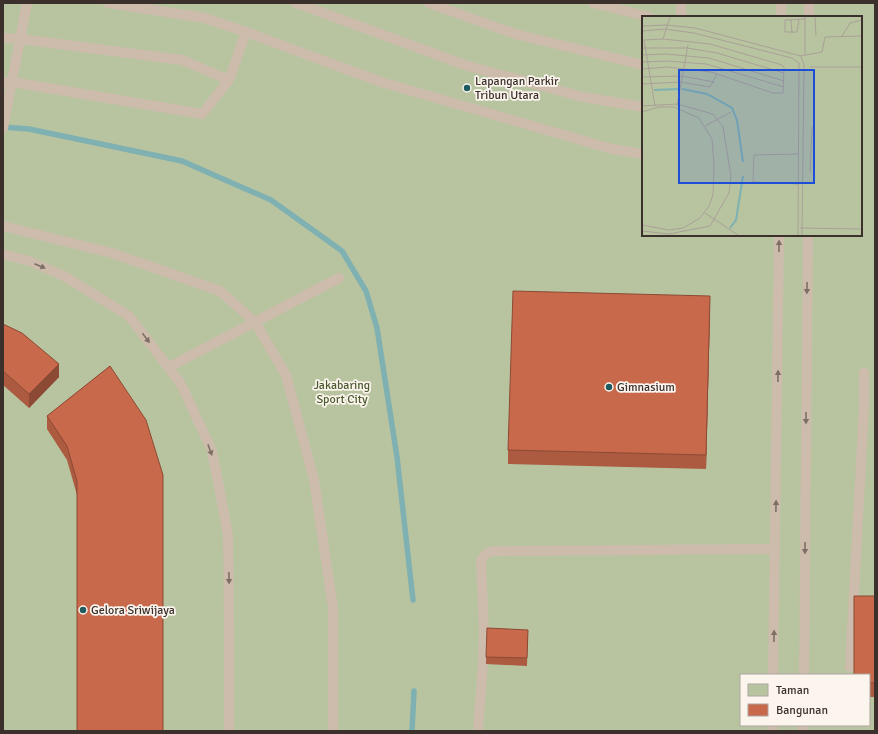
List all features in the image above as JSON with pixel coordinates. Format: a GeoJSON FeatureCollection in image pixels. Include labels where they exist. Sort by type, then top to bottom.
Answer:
{"type":"FeatureCollection","features":[{"type":"Feature","properties":{"kind":"lane"},"geometry":{"type":"LineString","coordinates":[[3,128],[6,114],[7,82],[20,39],[27,3]]}},
{"type":"Feature","properties":{"kind":"lane"},"geometry":{"type":"LineString","coordinates":[[108,3],[205,18],[381,82],[612,149],[642,154]]}},
{"type":"Feature","properties":{"kind":"lane"},"geometry":{"type":"LineString","coordinates":[[296,3],[468,66],[583,97],[642,107]]}},
{"type":"Feature","properties":{"kind":"lane"},"geometry":{"type":"LineString","coordinates":[[430,3],[515,34],[642,65]]}},
{"type":"Feature","properties":{"kind":"lane"},"geometry":{"type":"LineString","coordinates":[[593,3],[645,16]]}},
{"type":"Feature","properties":{"kind":"lane"},"geometry":{"type":"LineString","coordinates":[[681,3],[681,16]]}},
{"type":"Feature","properties":{"kind":"lane"},"geometry":{"type":"LineString","coordinates":[[781,3],[781,16]]}},
{"type":"Feature","properties":{"kind":"lane"},"geometry":{"type":"LineString","coordinates":[[809,3],[809,16]]}},
{"type":"Feature","properties":{"kind":"lane"},"geometry":{"type":"LineString","coordinates":[[7,82],[202,114],[229,80],[246,32]]}},
{"type":"Feature","properties":{"kind":"lane"},"geometry":{"type":"LineString","coordinates":[[3,38],[182,60],[229,80]]}},
{"type":"Feature","properties":{"kind":"lane"},"geometry":{"type":"LineString","coordinates":[[3,226],[112,252],[220,291],[255,322],[286,375],[314,480],[333,608],[333,731]]}},
{"type":"Feature","properties":{"kind":"lane"},"geometry":{"type":"LineString","coordinates":[[773,674],[776,549],[779,236]]}},
{"type":"Feature","properties":{"kind":"lane"},"geometry":{"type":"LineString","coordinates":[[804,674],[808,236]]}},
{"type":"Feature","properties":{"kind":"lane"},"geometry":{"type":"LineString","coordinates":[[3,254],[29,261],[64,276],[129,316],[181,384],[212,451],[228,534],[228,731]]}},
{"type":"Feature","properties":{"kind":"lane"},"geometry":{"type":"LineString","coordinates":[[169,367],[339,278]]}},
{"type":"Feature","properties":{"kind":"lane"},"geometry":{"type":"LineString","coordinates":[[850,667],[864,407],[864,373]]}},
{"type":"Feature","properties":{"kind":"lane"},"geometry":{"type":"LineString","coordinates":[[478,731],[483,663],[481,561],[484,554],[490,551],[776,549]]}},
{"type":"Feature","properties":{"kind":"green space","name":"Jakabaring Sport City"},"geometry":{"type":"Polygon","coordinates":[[[3,3],[875,3],[875,731],[3,731],[3,3]]]}},
{"type":"Feature","properties":{"kind":"building","name":"Gimnasium"},"geometry":{"type":"Polygon","coordinates":[[[513,291],[710,296],[706,455],[508,450],[513,291]]]}},
{"type":"Feature","properties":{"kind":"building"},"geometry":{"type":"Polygon","coordinates":[[[3,324],[22,333],[59,364],[29,394],[3,371],[3,324]]]}},
{"type":"Feature","properties":{"kind":"building"},"geometry":{"type":"Polygon","coordinates":[[[110,366],[146,420],[163,475],[163,731],[77,731],[77,481],[67,446],[47,416],[110,366]]]}},
{"type":"Feature","properties":{"kind":"building"},"geometry":{"type":"Polygon","coordinates":[[[854,596],[875,596],[875,683],[870,683],[870,674],[854,674],[854,596]]]}},
{"type":"Feature","properties":{"kind":"building"},"geometry":{"type":"Polygon","coordinates":[[[487,628],[528,630],[527,658],[486,657],[487,628]]]}},
{"type":"Feature","properties":{"kind":"waterway"},"geometry":{"type":"LineString","coordinates":[[3,127],[29,129],[182,161],[271,200],[342,251],[366,291],[377,328],[397,457],[413,600]]}},
{"type":"Feature","properties":{"kind":"waterway"},"geometry":{"type":"LineString","coordinates":[[412,731],[414,691]]}},
{"type":"Feature","properties":{"kind":"place","name":"Lapangan Parkir Tribun Utara"},"geometry":{"type":"Point","coordinates":[467,88]}},
{"type":"Feature","properties":{"kind":"place","name":"Gimnasium"},"geometry":{"type":"Point","coordinates":[609,387]}},
{"type":"Feature","properties":{"kind":"place","name":"Gelora Sriwijaya"},"geometry":{"type":"Point","coordinates":[83,610]}}]}
